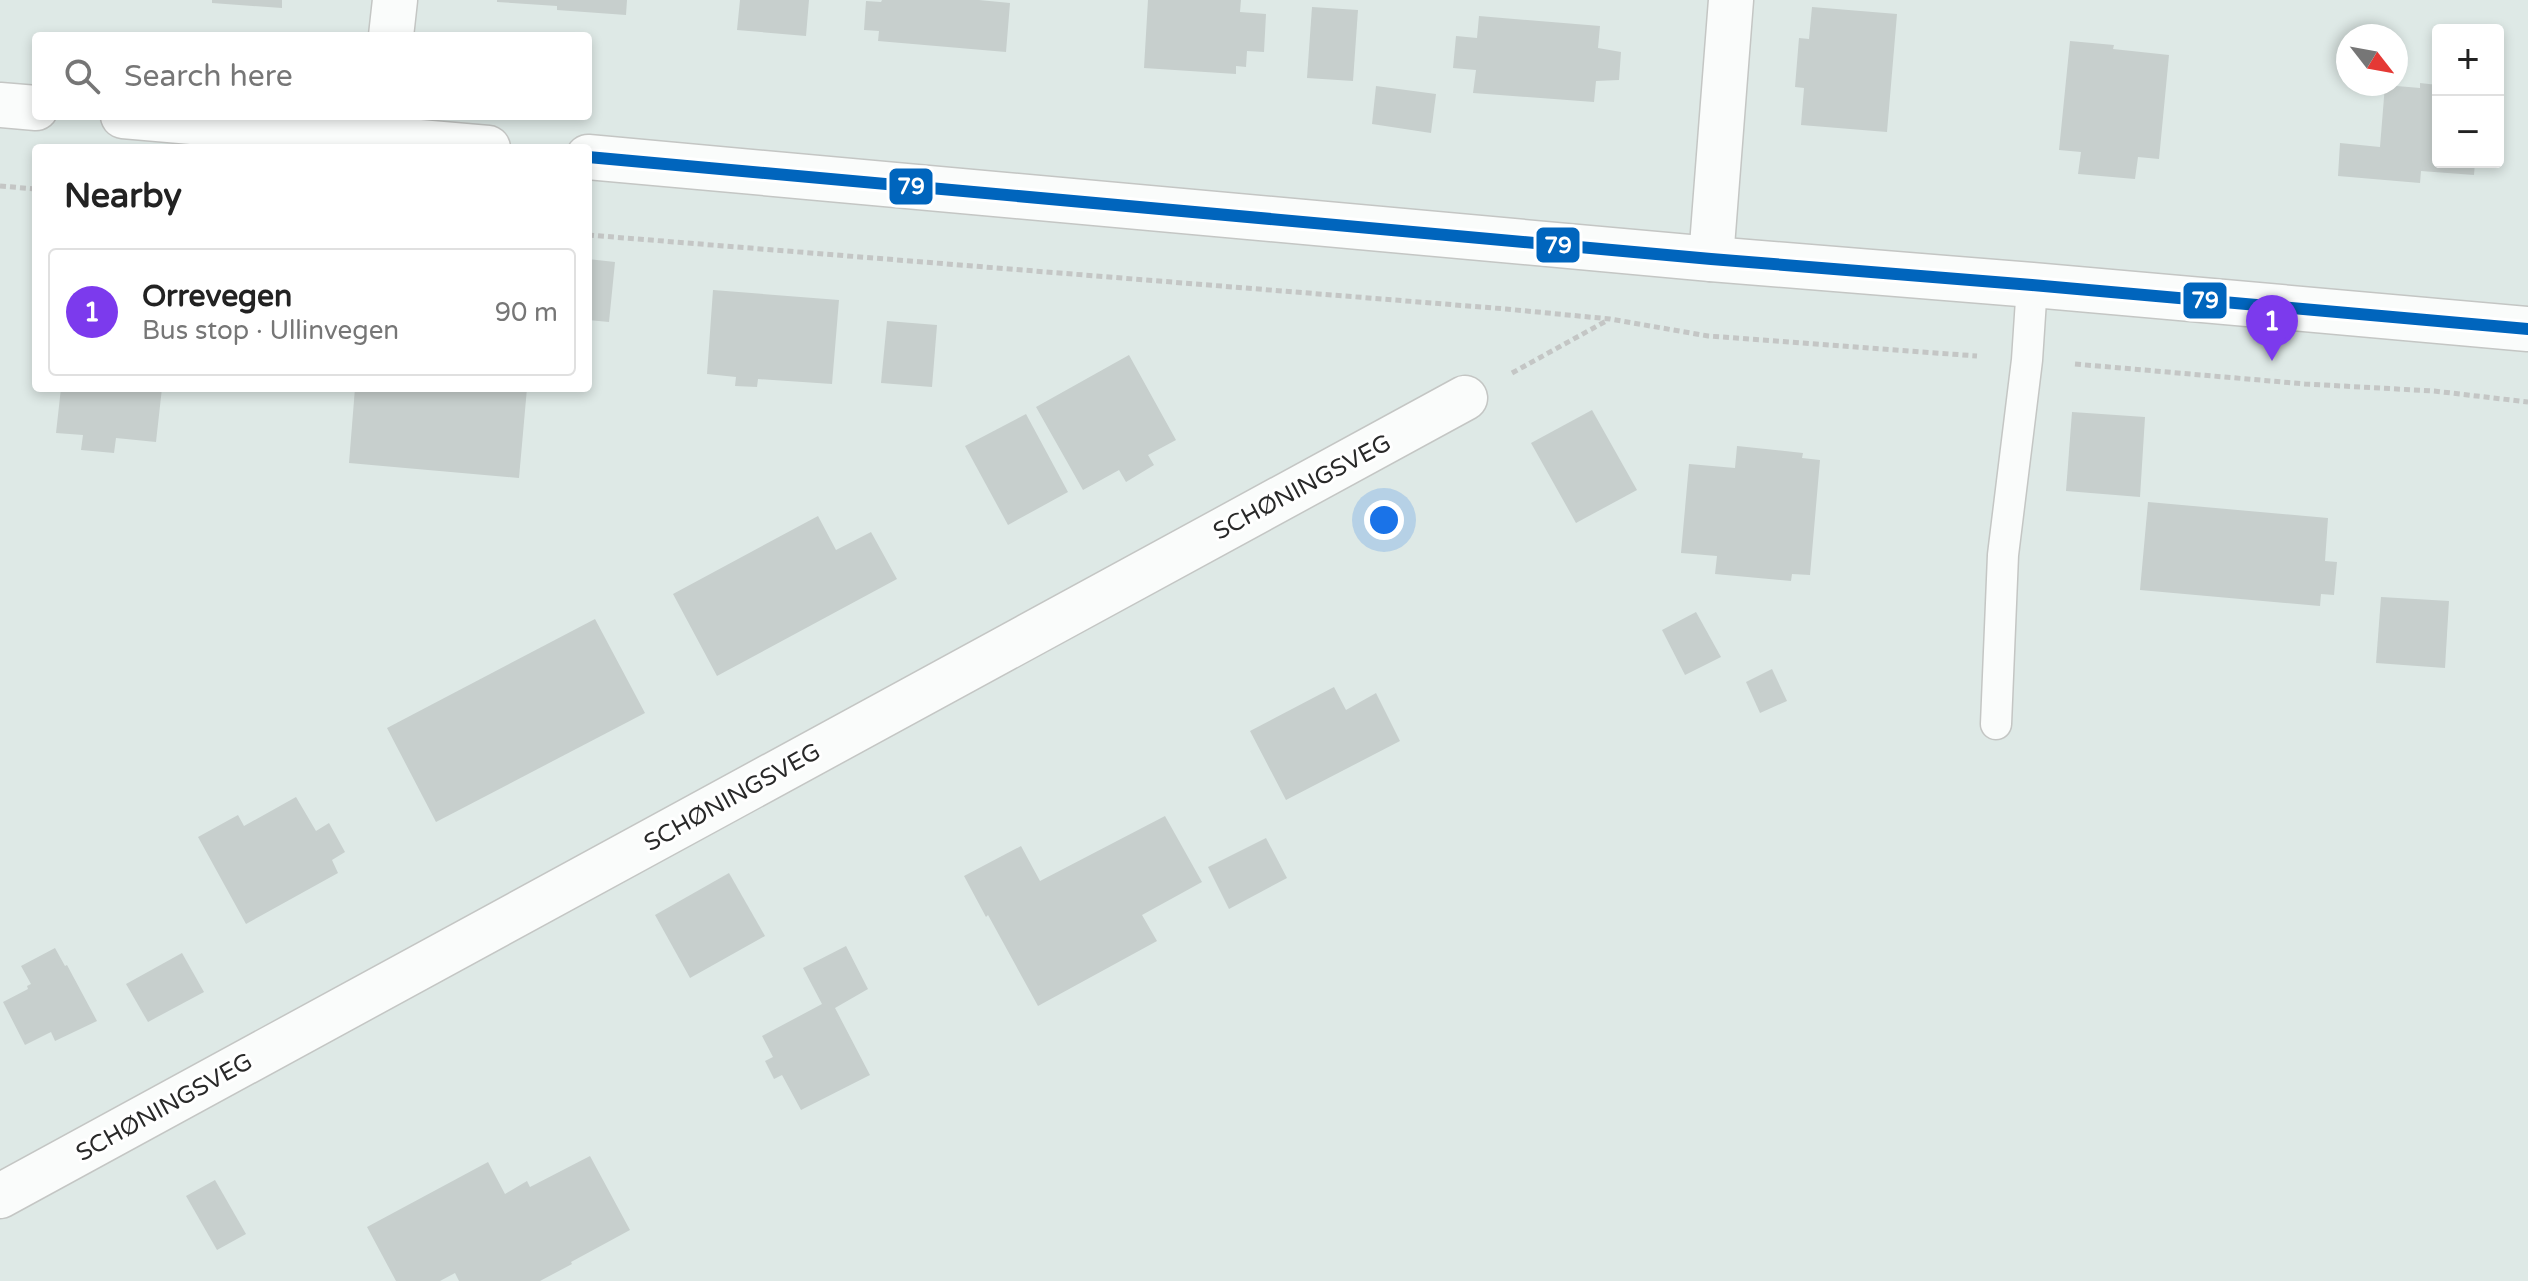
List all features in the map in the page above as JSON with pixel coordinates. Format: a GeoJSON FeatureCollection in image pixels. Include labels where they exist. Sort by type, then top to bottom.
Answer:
{"type":"FeatureCollection","features":[{"type":"Feature","properties":{"kind":"main road"},"geometry":{"type":"LineString","coordinates":[[391,32],[395,0]]}},
{"type":"Feature","properties":{"kind":"main road"},"geometry":{"type":"LineString","coordinates":[[1711,259],[1731,0]]}},
{"type":"Feature","properties":{"kind":"main road"},"geometry":{"type":"LineString","coordinates":[[0,105],[32,108]]}},
{"type":"Feature","properties":{"kind":"main road"},"geometry":{"type":"LineString","coordinates":[[217,120],[382,127],[468,144]]}},
{"type":"Feature","properties":{"kind":"main road"},"geometry":{"type":"LineString","coordinates":[[592,157],[1711,259],[2528,329]]}},
{"type":"Feature","properties":{"kind":"main road","name":"SCHØNINGSVEG"},"geometry":{"type":"LineString","coordinates":[[0,1196],[1465,398]]}},
{"type":"Feature","properties":{"kind":"lane"},"geometry":{"type":"LineString","coordinates":[[1996,724],[2003,555],[2027,360],[2032,285]]}},
{"type":"Feature","properties":{"kind":"path"},"geometry":{"type":"LineString","coordinates":[[0,186],[32,189]]}},
{"type":"Feature","properties":{"kind":"path"},"geometry":{"type":"LineString","coordinates":[[592,235],[1610,319],[1708,336],[2305,384],[2434,391],[2528,402]]}},
{"type":"Feature","properties":{"kind":"path"},"geometry":{"type":"LineString","coordinates":[[1465,398],[1610,319]]}},
{"type":"Feature","properties":{"kind":"building"},"geometry":{"type":"Polygon","coordinates":[[[212,0],[282,0],[282,8],[212,3],[212,0]]]}},
{"type":"Feature","properties":{"kind":"building"},"geometry":{"type":"Polygon","coordinates":[[[497,0],[627,0],[626,15],[557,10],[557,6],[497,0]]]}},
{"type":"Feature","properties":{"kind":"building"},"geometry":{"type":"Polygon","coordinates":[[[740,0],[809,0],[806,36],[737,30],[740,0]]]}},
{"type":"Feature","properties":{"kind":"building"},"geometry":{"type":"Polygon","coordinates":[[[1148,0],[1241,0],[1240,12],[1266,14],[1264,52],[1247,51],[1246,67],[1236,66],[1236,74],[1144,68],[1148,0]]]}},
{"type":"Feature","properties":{"kind":"building"},"geometry":{"type":"Polygon","coordinates":[[[866,1],[1010,3],[1006,52],[878,41],[879,31],[864,30],[866,1]]]}},
{"type":"Feature","properties":{"kind":"building"},"geometry":{"type":"Polygon","coordinates":[[[1312,7],[1358,10],[1353,81],[1307,78],[1312,7]]]}},
{"type":"Feature","properties":{"kind":"building"},"geometry":{"type":"Polygon","coordinates":[[[1812,7],[1897,14],[1887,132],[1801,125],[1804,88],[1795,87],[1799,38],[1809,39],[1812,7]]]}},
{"type":"Feature","properties":{"kind":"building"},"geometry":{"type":"Polygon","coordinates":[[[1479,16],[1600,26],[1598,48],[1621,52],[1619,80],[1596,81],[1594,102],[1473,93],[1476,70],[1453,68],[1456,36],[1477,38],[1479,16]]]}},
{"type":"Feature","properties":{"kind":"building"},"geometry":{"type":"Polygon","coordinates":[[[2070,41],[2169,55],[2159,159],[2138,157],[2135,179],[2078,174],[2081,152],[2059,150],[2070,41]]]}},
{"type":"Feature","properties":{"kind":"building"},"geometry":{"type":"Polygon","coordinates":[[[2420,83],[2432,84],[2432,168],[2475,168],[2474,175],[2421,171],[2420,183],[2338,176],[2340,143],[2380,147],[2384,96],[2408,96],[2408,87],[2420,88],[2420,83]]]}},
{"type":"Feature","properties":{"kind":"building"},"geometry":{"type":"Polygon","coordinates":[[[1376,86],[1436,94],[1431,133],[1372,124],[1376,86]]]}},
{"type":"Feature","properties":{"kind":"building"},"geometry":{"type":"Polygon","coordinates":[[[592,259],[615,262],[609,322],[592,320],[592,259]]]}},
{"type":"Feature","properties":{"kind":"building"},"geometry":{"type":"Polygon","coordinates":[[[713,290],[839,300],[832,384],[758,379],[757,387],[735,386],[736,377],[707,374],[713,290]]]}},
{"type":"Feature","properties":{"kind":"building"},"geometry":{"type":"Polygon","coordinates":[[[887,321],[937,325],[932,387],[881,383],[887,321]]]}},
{"type":"Feature","properties":{"kind":"building"},"geometry":{"type":"Polygon","coordinates":[[[1129,355],[1176,440],[1148,455],[1154,465],[1126,482],[1119,470],[1083,490],[1036,407],[1129,355]]]}},
{"type":"Feature","properties":{"kind":"building"},"geometry":{"type":"Polygon","coordinates":[[[61,392],[162,392],[156,442],[116,438],[114,453],[81,450],[83,435],[56,433],[61,392]]]}},
{"type":"Feature","properties":{"kind":"building"},"geometry":{"type":"Polygon","coordinates":[[[355,392],[527,392],[519,478],[349,463],[355,392]]]}},
{"type":"Feature","properties":{"kind":"building"},"geometry":{"type":"Polygon","coordinates":[[[1592,410],[1637,490],[1576,523],[1531,443],[1592,410]]]}},
{"type":"Feature","properties":{"kind":"building"},"geometry":{"type":"Polygon","coordinates":[[[2072,412],[2145,417],[2140,497],[2066,491],[2072,412]]]}},
{"type":"Feature","properties":{"kind":"building"},"geometry":{"type":"Polygon","coordinates":[[[1026,414],[1068,492],[1008,525],[965,446],[1026,414]]]}},
{"type":"Feature","properties":{"kind":"building"},"geometry":{"type":"Polygon","coordinates":[[[1737,446],[1803,453],[1802,458],[1820,460],[1810,575],[1792,574],[1791,581],[1715,574],[1717,556],[1681,553],[1689,464],[1735,468],[1737,446]]]}},
{"type":"Feature","properties":{"kind":"building"},"geometry":{"type":"Polygon","coordinates":[[[2148,502],[2328,518],[2325,561],[2337,562],[2334,595],[2321,594],[2320,606],[2140,590],[2148,502]]]}},
{"type":"Feature","properties":{"kind":"building"},"geometry":{"type":"Polygon","coordinates":[[[818,516],[836,550],[871,532],[897,579],[717,676],[673,594],[818,516]]]}},
{"type":"Feature","properties":{"kind":"building"},"geometry":{"type":"Polygon","coordinates":[[[2381,597],[2449,601],[2445,668],[2376,663],[2381,597]]]}},
{"type":"Feature","properties":{"kind":"building"},"geometry":{"type":"Polygon","coordinates":[[[1696,612],[1721,657],[1685,675],[1662,630],[1696,612]]]}},
{"type":"Feature","properties":{"kind":"building"},"geometry":{"type":"Polygon","coordinates":[[[595,619],[645,713],[436,822],[387,728],[595,619]]]}},
{"type":"Feature","properties":{"kind":"building"},"geometry":{"type":"Polygon","coordinates":[[[1772,669],[1787,701],[1760,713],[1746,682],[1772,669]]]}},
{"type":"Feature","properties":{"kind":"building"},"geometry":{"type":"Polygon","coordinates":[[[1334,687],[1346,710],[1376,693],[1400,741],[1286,800],[1250,731],[1334,687]]]}},
{"type":"Feature","properties":{"kind":"building"},"geometry":{"type":"Polygon","coordinates":[[[296,797],[316,831],[329,823],[345,852],[332,860],[338,873],[246,924],[198,837],[238,815],[244,826],[296,797]]]}},
{"type":"Feature","properties":{"kind":"building"},"geometry":{"type":"Polygon","coordinates":[[[1165,816],[1202,882],[1142,915],[1157,941],[1038,1006],[964,876],[1021,846],[1040,881],[1165,816]]]}},
{"type":"Feature","properties":{"kind":"building"},"geometry":{"type":"Polygon","coordinates":[[[1266,838],[1287,878],[1229,909],[1208,867],[1266,838]]]}},
{"type":"Feature","properties":{"kind":"building"},"geometry":{"type":"Polygon","coordinates":[[[729,873],[765,936],[690,978],[655,915],[729,873]]]}},
{"type":"Feature","properties":{"kind":"building"},"geometry":{"type":"Polygon","coordinates":[[[846,946],[868,989],[835,1008],[870,1075],[801,1110],[782,1075],[774,1079],[765,1061],[773,1057],[762,1036],[822,1004],[803,968],[846,946]]]}},
{"type":"Feature","properties":{"kind":"building"},"geometry":{"type":"Polygon","coordinates":[[[55,948],[97,1021],[55,1041],[51,1032],[25,1045],[3,1002],[28,989],[27,986],[31,984],[21,966],[55,948]]]}},
{"type":"Feature","properties":{"kind":"building"},"geometry":{"type":"Polygon","coordinates":[[[182,953],[204,992],[148,1022],[126,984],[182,953]]]}},
{"type":"Feature","properties":{"kind":"building"},"geometry":{"type":"Polygon","coordinates":[[[590,1156],[630,1230],[540,1281],[459,1281],[455,1273],[440,1281],[396,1281],[367,1227],[488,1162],[505,1194],[527,1181],[530,1187],[590,1156]]]}},
{"type":"Feature","properties":{"kind":"building"},"geometry":{"type":"Polygon","coordinates":[[[215,1180],[246,1234],[217,1250],[186,1196],[215,1180]]]}},
{"type":"Feature","properties":{"kind":"transit line","name":"79"},"geometry":{"type":"LineString","coordinates":[[592,157],[1711,259],[2528,329]]}},
{"type":"Feature","properties":{"kind":"place","name":"Orrevegen"},"geometry":{"type":"Point","coordinates":[2272,361]}}]}
